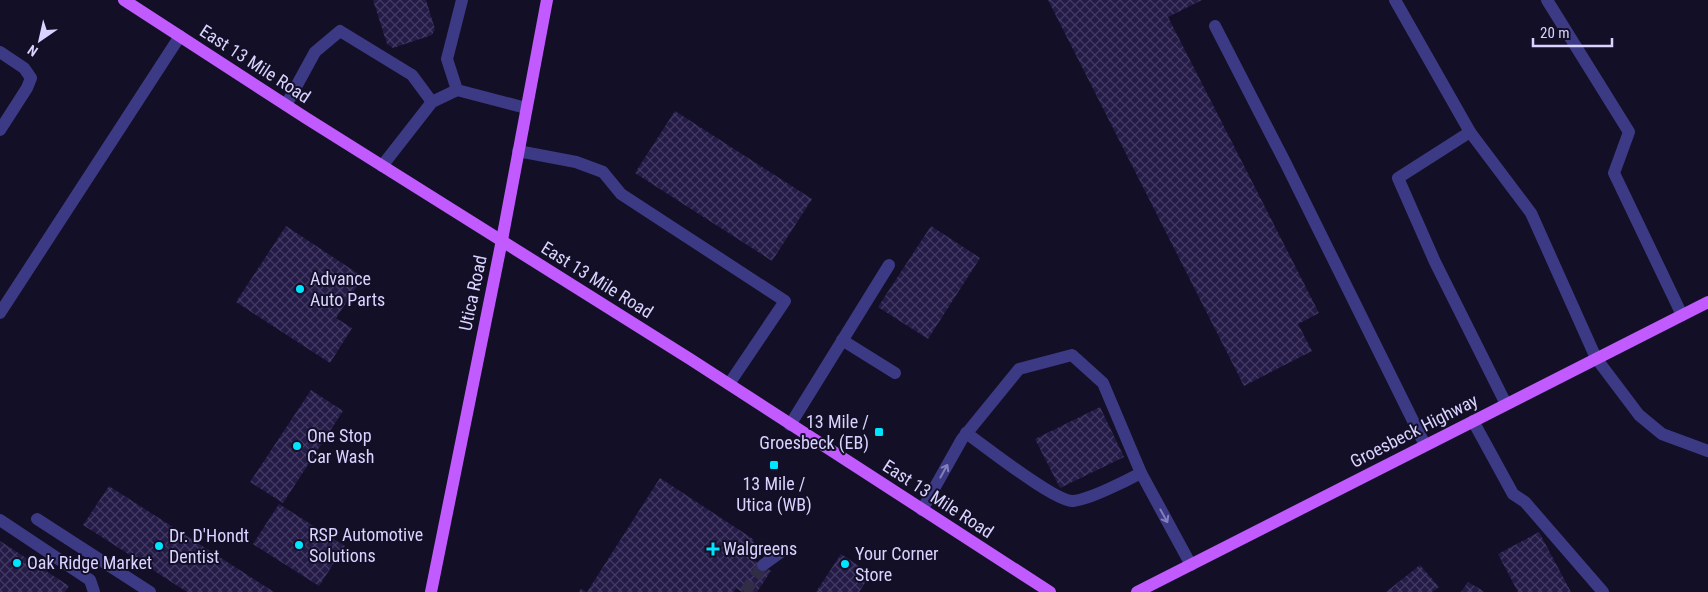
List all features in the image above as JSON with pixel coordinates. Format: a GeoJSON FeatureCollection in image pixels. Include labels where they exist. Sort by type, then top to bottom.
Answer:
{"type":"FeatureCollection","features":[{"type":"Feature","properties":{"kind":"main road","name":"East 13 Mile Road"},"geometry":{"type":"LineString","coordinates":[[124,0],[286,105],[728,384],[1050,592]]}},
{"type":"Feature","properties":{"kind":"main road","name":"Utica Road"},"geometry":{"type":"LineString","coordinates":[[430,592],[502,240],[547,0]]}},
{"type":"Feature","properties":{"kind":"main road","name":"Groesbeck Highway"},"geometry":{"type":"LineString","coordinates":[[1137,592],[1708,302]]}},
{"type":"Feature","properties":{"kind":"lane"},"geometry":{"type":"LineString","coordinates":[[457,90],[448,59],[462,0]]}},
{"type":"Feature","properties":{"kind":"lane"},"geometry":{"type":"LineString","coordinates":[[1395,0],[1470,132],[1531,213],[1596,358],[1639,415],[1662,434],[1708,450]]}},
{"type":"Feature","properties":{"kind":"lane"},"geometry":{"type":"LineString","coordinates":[[1547,0],[1629,132],[1614,173],[1682,315]]}},
{"type":"Feature","properties":{"kind":"lane"},"geometry":{"type":"LineString","coordinates":[[1215,26],[1286,164],[1425,445]]}},
{"type":"Feature","properties":{"kind":"lane"},"geometry":{"type":"LineString","coordinates":[[286,105],[315,52],[340,31],[412,75],[432,102]]}},
{"type":"Feature","properties":{"kind":"lane"},"geometry":{"type":"LineString","coordinates":[[0,314],[180,36]]}},
{"type":"Feature","properties":{"kind":"lane"},"geometry":{"type":"LineString","coordinates":[[0,52],[24,68],[31,78],[27,88],[0,130]]}},
{"type":"Feature","properties":{"kind":"lane"},"geometry":{"type":"LineString","coordinates":[[382,166],[432,102],[457,90],[526,108]]}},
{"type":"Feature","properties":{"kind":"lane"},"geometry":{"type":"LineString","coordinates":[[1470,132],[1398,178],[1435,262],[1506,404]]}},
{"type":"Feature","properties":{"kind":"lane"},"geometry":{"type":"LineString","coordinates":[[518,151],[576,162],[603,172],[621,194],[784,301],[728,384]]}},
{"type":"Feature","properties":{"kind":"lane"},"geometry":{"type":"LineString","coordinates":[[790,425],[888,265]]}},
{"type":"Feature","properties":{"kind":"lane"},"geometry":{"type":"LineString","coordinates":[[842,340],[895,373]]}},
{"type":"Feature","properties":{"kind":"lane"},"geometry":{"type":"LineString","coordinates":[[922,510],[966,433],[1019,369],[1072,355],[1103,383],[1141,473],[1191,565]]}},
{"type":"Feature","properties":{"kind":"lane"},"geometry":{"type":"LineString","coordinates":[[1473,421],[1513,494],[1525,502],[1603,592]]}},
{"type":"Feature","properties":{"kind":"lane"},"geometry":{"type":"LineString","coordinates":[[966,433],[1053,495],[1072,501],[1110,488],[1141,473]]}},
{"type":"Feature","properties":{"kind":"lane"},"geometry":{"type":"LineString","coordinates":[[37,519],[150,592]]}},
{"type":"Feature","properties":{"kind":"lane"},"geometry":{"type":"LineString","coordinates":[[0,520],[90,580],[94,592]]}},
{"type":"Feature","properties":{"kind":"lane"},"geometry":{"type":"LineString","coordinates":[[763,565],[781,552]]}},
{"type":"Feature","properties":{"kind":"building"},"geometry":{"type":"Polygon","coordinates":[[[373,0],[426,0],[435,29],[432,35],[393,48],[387,44],[373,0]]]}},
{"type":"Feature","properties":{"kind":"building"},"geometry":{"type":"Polygon","coordinates":[[[1048,0],[1202,0],[1168,17],[1319,313],[1298,324],[1312,351],[1244,386],[1048,0]]]}},
{"type":"Feature","properties":{"kind":"building"},"geometry":{"type":"Polygon","coordinates":[[[675,111],[812,199],[772,261],[635,173],[675,111]]]}},
{"type":"Feature","properties":{"kind":"building","name":"Advance Auto Parts"},"geometry":{"type":"Polygon","coordinates":[[[286,226],[363,277],[336,318],[352,328],[330,363],[236,302],[286,226]]]}},
{"type":"Feature","properties":{"kind":"building"},"geometry":{"type":"Polygon","coordinates":[[[931,226],[980,258],[928,339],[878,307],[931,226]]]}},
{"type":"Feature","properties":{"kind":"building","name":"One Stop Car Wash"},"geometry":{"type":"Polygon","coordinates":[[[311,390],[343,411],[283,503],[250,482],[311,390]]]}},
{"type":"Feature","properties":{"kind":"building"},"geometry":{"type":"Polygon","coordinates":[[[1100,407],[1124,457],[1060,488],[1035,439],[1100,407]]]}},
{"type":"Feature","properties":{"kind":"building","name":"Walgreens"},"geometry":{"type":"Polygon","coordinates":[[[660,478],[753,539],[757,556],[754,560],[771,571],[757,592],[742,592],[736,588],[734,592],[587,592],[660,478]]]}},
{"type":"Feature","properties":{"kind":"building"},"geometry":{"type":"Polygon","coordinates":[[[109,486],[274,592],[187,592],[83,525],[109,486]]]}},
{"type":"Feature","properties":{"kind":"building","name":"RSP Automotive Solutions"},"geometry":{"type":"Polygon","coordinates":[[[279,504],[345,546],[319,586],[253,544],[279,504]]]}},
{"type":"Feature","properties":{"kind":"building"},"geometry":{"type":"Polygon","coordinates":[[[1539,532],[1571,592],[1518,592],[1498,554],[1539,532]]]}},
{"type":"Feature","properties":{"kind":"building","name":"Oak Ridge Market"},"geometry":{"type":"Polygon","coordinates":[[[0,541],[69,586],[65,592],[0,592],[0,541]]]}},
{"type":"Feature","properties":{"kind":"building","name":"Your Corner Store"},"geometry":{"type":"Polygon","coordinates":[[[841,554],[871,574],[859,592],[816,592],[841,554]]]}},
{"type":"Feature","properties":{"kind":"building"},"geometry":{"type":"Polygon","coordinates":[[[1420,565],[1439,587],[1432,592],[1386,592],[1420,565]]]}},
{"type":"Feature","properties":{"kind":"building"},"geometry":{"type":"Polygon","coordinates":[[[1468,582],[1485,592],[1461,592],[1468,582]]]}},
{"type":"Feature","properties":{"kind":"tunnel"},"geometry":{"type":"LineString","coordinates":[[745,592],[763,565]]}},
{"type":"Feature","properties":{"kind":"place","name":"Advance Auto Parts"},"geometry":{"type":"Point","coordinates":[300,289]}},
{"type":"Feature","properties":{"kind":"place","name":"13 Mile / Groesbeck (EB)"},"geometry":{"type":"Point","coordinates":[879,432]}},
{"type":"Feature","properties":{"kind":"place","name":"One Stop Car Wash"},"geometry":{"type":"Point","coordinates":[297,446]}},
{"type":"Feature","properties":{"kind":"place","name":"13 Mile / Utica (WB)"},"geometry":{"type":"Point","coordinates":[774,465]}},
{"type":"Feature","properties":{"kind":"place","name":"RSP Automotive Solutions"},"geometry":{"type":"Point","coordinates":[299,545]}},
{"type":"Feature","properties":{"kind":"place","name":"Dr. D'Hondt Dentist"},"geometry":{"type":"Point","coordinates":[159,546]}},
{"type":"Feature","properties":{"kind":"place","name":"Walgreens"},"geometry":{"type":"Point","coordinates":[713,549]}},
{"type":"Feature","properties":{"kind":"place","name":"Oak Ridge Market"},"geometry":{"type":"Point","coordinates":[17,563]}},
{"type":"Feature","properties":{"kind":"place","name":"Your Corner Store"},"geometry":{"type":"Point","coordinates":[845,564]}}]}
